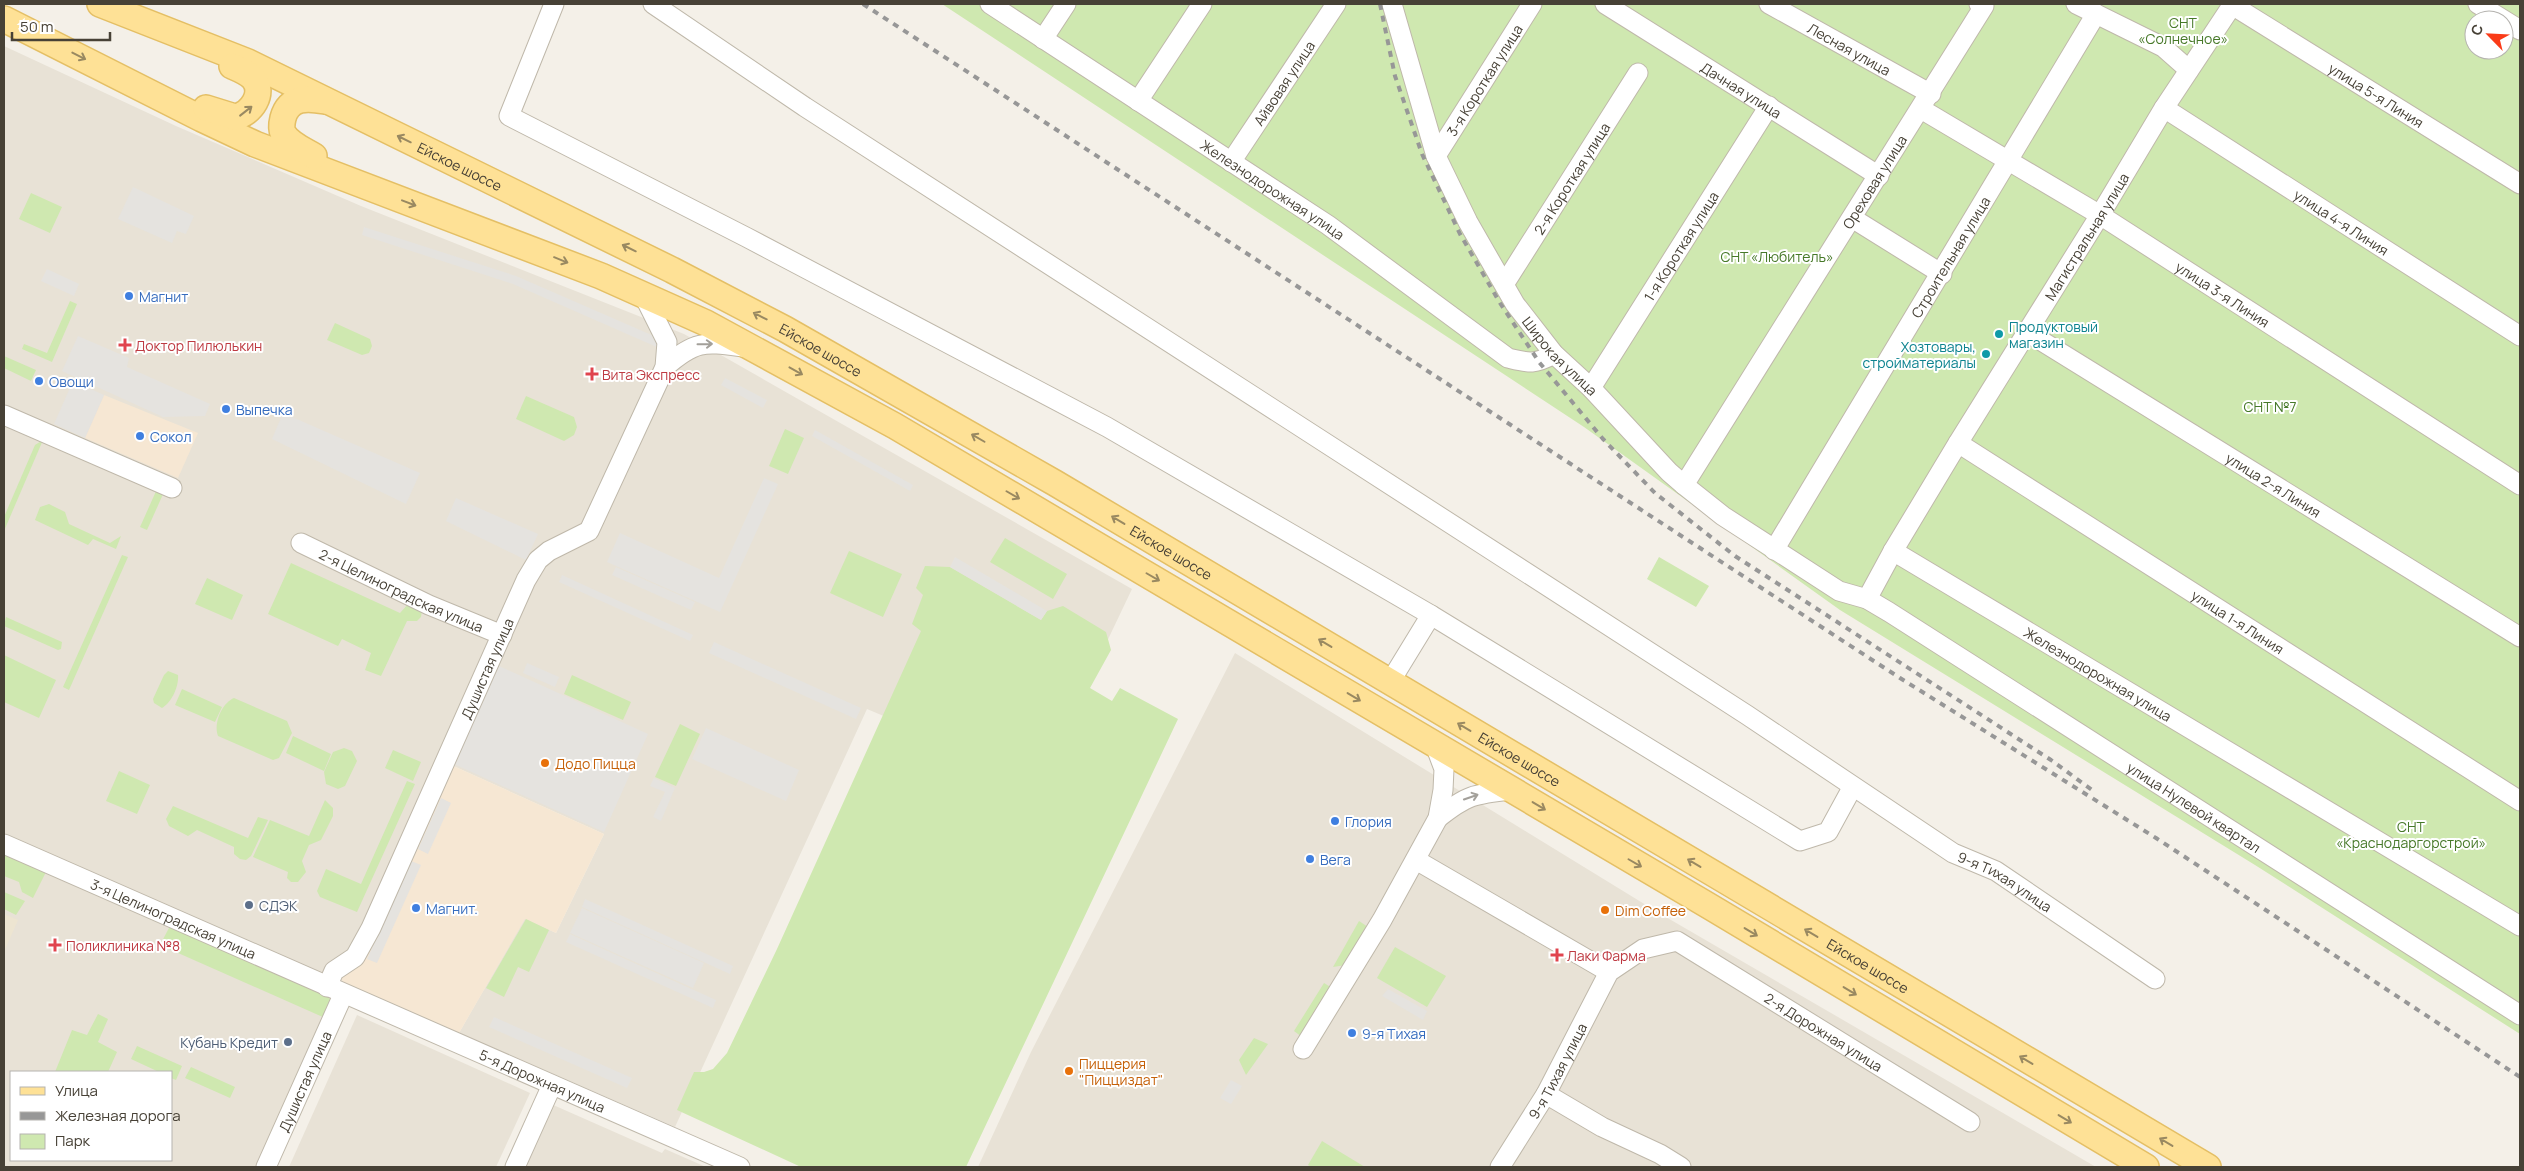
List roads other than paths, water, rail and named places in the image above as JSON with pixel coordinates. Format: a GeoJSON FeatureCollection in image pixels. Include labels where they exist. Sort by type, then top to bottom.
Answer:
{"type":"FeatureCollection","features":[{"type":"Feature","properties":{"kind":"main road"},"geometry":{"type":"LineString","coordinates":[[103,68],[227,116],[241,116],[249,111],[258,96],[258,86],[248,73],[111,8]]}},
{"type":"Feature","properties":{"kind":"main road","name":"Ейское шоссе"},"geometry":{"type":"LineString","coordinates":[[111,8],[248,62],[672,270],[785,328],[1038,473],[2208,1167]]}},
{"type":"Feature","properties":{"kind":"main road"},"geometry":{"type":"LineString","coordinates":[[4,19],[246,140],[643,294],[753,348],[895,426],[2146,1167]]}},
{"type":"Feature","properties":{"kind":"main road"},"geometry":{"type":"LineString","coordinates":[[326,101],[309,98],[291,104],[284,113],[282,132],[290,142],[364,186]]}},
{"type":"Feature","properties":{"kind":"street"},"geometry":{"type":"LineString","coordinates":[[554,4],[509,116],[746,237],[1107,427],[1431,615],[1800,840],[1828,832],[1852,788]]}},
{"type":"Feature","properties":{"kind":"street","name":"9-я Тихая улица"},"geometry":{"type":"LineString","coordinates":[[653,4],[805,107],[1746,715],[1852,788],[1953,853],[1996,871],[2155,980]]}},
{"type":"Feature","properties":{"kind":"street","name":"Железнодорожная улица"},"geometry":{"type":"LineString","coordinates":[[990,4],[1328,225],[1508,358],[1532,363],[1539,362],[1554,354]]}},
{"type":"Feature","properties":{"kind":"street"},"geometry":{"type":"LineString","coordinates":[[1044,39],[1066,4]]}},
{"type":"Feature","properties":{"kind":"street"},"geometry":{"type":"LineString","coordinates":[[1138,101],[1202,4]]}},
{"type":"Feature","properties":{"kind":"street","name":"Айвовая улица"},"geometry":{"type":"LineString","coordinates":[[1231,162],[1336,4]]}},
{"type":"Feature","properties":{"kind":"street","name":"Широкая улица"},"geometry":{"type":"LineString","coordinates":[[1392,4],[1436,156],[1468,222],[1505,283],[1515,304],[1554,354],[1591,388],[1668,472],[1684,485],[1774,550],[1839,591],[1867,599]]}},
{"type":"Feature","properties":{"kind":"street","name":"3-я Короткая улица"},"geometry":{"type":"LineString","coordinates":[[1436,156],[1532,4]]}},
{"type":"Feature","properties":{"kind":"street","name":"Дачная улица"},"geometry":{"type":"LineString","coordinates":[[1605,4],[1880,176]]}},
{"type":"Feature","properties":{"kind":"street","name":"Лесная улица"},"geometry":{"type":"LineString","coordinates":[[1769,4],[1926,102]]}},
{"type":"Feature","properties":{"kind":"street"},"geometry":{"type":"LineString","coordinates":[[2076,4],[2163,47],[2189,70]]}},
{"type":"Feature","properties":{"kind":"street"},"geometry":{"type":"LineString","coordinates":[[2478,4],[2520,30]]}},
{"type":"Feature","properties":{"kind":"street","name":"Ореховая улица"},"geometry":{"type":"LineString","coordinates":[[1684,485],[1926,102],[1981,5]]}},
{"type":"Feature","properties":{"kind":"street","name":"Магистральная улица"},"geometry":{"type":"LineString","coordinates":[[1867,599],[1893,551],[1958,442],[2100,215],[2164,108],[2232,5]]}},
{"type":"Feature","properties":{"kind":"street","name":"улица 5-я Линия"},"geometry":{"type":"LineString","coordinates":[[2232,5],[2520,184]]}},
{"type":"Feature","properties":{"kind":"street","name":"Строительная улица"},"geometry":{"type":"LineString","coordinates":[[1774,550],[1942,274],[2096,14]]}},
{"type":"Feature","properties":{"kind":"street","name":"2-я Короткая улица"},"geometry":{"type":"LineString","coordinates":[[1505,283],[1638,73]]}},
{"type":"Feature","properties":{"kind":"street","name":"улица 3-я Линия"},"geometry":{"type":"LineString","coordinates":[[1926,102],[2009,159],[2100,215],[2520,485]]}},
{"type":"Feature","properties":{"kind":"street","name":"1-я Короткая улица"},"geometry":{"type":"LineString","coordinates":[[1591,388],[1769,106]]}},
{"type":"Feature","properties":{"kind":"street","name":"улица 4-я Линия"},"geometry":{"type":"LineString","coordinates":[[2164,108],[2520,336]]}},
{"type":"Feature","properties":{"kind":"street"},"geometry":{"type":"LineString","coordinates":[[1852,218],[1942,274]]}},
{"type":"Feature","properties":{"kind":"street"},"geometry":{"type":"LineString","coordinates":[[643,294],[656,316],[667,342],[665,368]]}},
{"type":"Feature","properties":{"kind":"street","name":"улица 2-я Линия"},"geometry":{"type":"LineString","coordinates":[[2027,332],[2520,637]]}},
{"type":"Feature","properties":{"kind":"street"},"geometry":{"type":"LineString","coordinates":[[665,368],[682,352],[698,344],[753,348]]}},
{"type":"Feature","properties":{"kind":"street","name":"Душистая улица"},"geometry":{"type":"LineString","coordinates":[[266,1167],[335,991],[334,971],[355,957],[371,928],[526,580],[538,560],[549,551],[586,534],[592,527],[665,368]]}},
{"type":"Feature","properties":{"kind":"street"},"geometry":{"type":"LineString","coordinates":[[4,415],[172,488]]}},
{"type":"Feature","properties":{"kind":"street","name":"улица 1-я Линия"},"geometry":{"type":"LineString","coordinates":[[1958,442],[2520,801]]}},
{"type":"Feature","properties":{"kind":"street","name":"2-я Целиноградская улица"},"geometry":{"type":"LineString","coordinates":[[302,543],[429,605],[502,635]]}},
{"type":"Feature","properties":{"kind":"street","name":"Железнодорожная улица"},"geometry":{"type":"LineString","coordinates":[[1893,551],[2520,926]]}},
{"type":"Feature","properties":{"kind":"street","name":"улица Нулевой квартал"},"geometry":{"type":"LineString","coordinates":[[1867,599],[2520,1015]]}},
{"type":"Feature","properties":{"kind":"street"},"geometry":{"type":"LineString","coordinates":[[1390,682],[1431,615]]}},
{"type":"Feature","properties":{"kind":"street"},"geometry":{"type":"LineString","coordinates":[[1303,1048],[1416,860],[1438,818],[1443,790],[1444,769],[1435,746]]}},
{"type":"Feature","properties":{"kind":"street"},"geometry":{"type":"LineString","coordinates":[[1438,818],[1460,800],[1477,794],[1511,790]]}},
{"type":"Feature","properties":{"kind":"street","name":"3-я Целиноградская улица"},"geometry":{"type":"LineString","coordinates":[[4,844],[335,991]]}},
{"type":"Feature","properties":{"kind":"street"},"geometry":{"type":"LineString","coordinates":[[1416,860],[1609,972]]}},
{"type":"Feature","properties":{"kind":"street","name":"2-я Дорожная улица"},"geometry":{"type":"LineString","coordinates":[[1609,972],[1643,949],[1678,941],[1970,1122]]}},
{"type":"Feature","properties":{"kind":"street","name":"9-я Тихая улица"},"geometry":{"type":"LineString","coordinates":[[1500,1167],[1546,1094],[1609,972]]}},
{"type":"Feature","properties":{"kind":"street","name":"5-я Дорожная улица"},"geometry":{"type":"LineString","coordinates":[[335,991],[740,1167]]}},
{"type":"Feature","properties":{"kind":"street"},"geometry":{"type":"LineString","coordinates":[[515,1167],[552,1085]]}},
{"type":"Feature","properties":{"kind":"street"},"geometry":{"type":"LineString","coordinates":[[1546,1094],[1656,1160],[1681,1167]]}},
{"type":"Feature","properties":{"kind":"railway"},"geometry":{"type":"LineString","coordinates":[[863,4],[1900,678],[2156,838],[2520,1077]]}},
{"type":"Feature","properties":{"kind":"railway"},"geometry":{"type":"LineString","coordinates":[[1380,4],[1395,76],[1422,154],[1460,234],[1500,303],[1539,362],[1603,439],[1655,493],[1735,556],[2051,760],[2092,790]]}},
{"type":"Feature","properties":{"kind":"place","name":"Магнит"},"geometry":{"type":"Point","coordinates":[129,296]}},
{"type":"Feature","properties":{"kind":"place","name":"Продуктовый магазин"},"geometry":{"type":"Point","coordinates":[1999,334]}},
{"type":"Feature","properties":{"kind":"place","name":"Доктор Пилюлькин"},"geometry":{"type":"Point","coordinates":[125,345]}},
{"type":"Feature","properties":{"kind":"place","name":"Хозтовары, стройматериалы"},"geometry":{"type":"Point","coordinates":[1986,354]}},
{"type":"Feature","properties":{"kind":"place","name":"Вита Экспресс"},"geometry":{"type":"Point","coordinates":[592,374]}},
{"type":"Feature","properties":{"kind":"place","name":"Овощи"},"geometry":{"type":"Point","coordinates":[39,381]}},
{"type":"Feature","properties":{"kind":"place","name":"Выпечка"},"geometry":{"type":"Point","coordinates":[226,409]}},
{"type":"Feature","properties":{"kind":"place","name":"Сокол"},"geometry":{"type":"Point","coordinates":[140,436]}},
{"type":"Feature","properties":{"kind":"place","name":"Додо Пицца"},"geometry":{"type":"Point","coordinates":[545,763]}},
{"type":"Feature","properties":{"kind":"place","name":"Глория"},"geometry":{"type":"Point","coordinates":[1335,821]}},
{"type":"Feature","properties":{"kind":"place","name":"Вега"},"geometry":{"type":"Point","coordinates":[1310,859]}},
{"type":"Feature","properties":{"kind":"place","name":"СДЭК"},"geometry":{"type":"Point","coordinates":[249,905]}},
{"type":"Feature","properties":{"kind":"place","name":"Магнит."},"geometry":{"type":"Point","coordinates":[416,908]}},
{"type":"Feature","properties":{"kind":"place","name":"Dim Coffee"},"geometry":{"type":"Point","coordinates":[1605,910]}},
{"type":"Feature","properties":{"kind":"place","name":"Поликлиника №8"},"geometry":{"type":"Point","coordinates":[55,945]}},
{"type":"Feature","properties":{"kind":"place","name":"Лаки Фарма"},"geometry":{"type":"Point","coordinates":[1557,955]}},
{"type":"Feature","properties":{"kind":"place","name":"9-я Тихая"},"geometry":{"type":"Point","coordinates":[1352,1033]}},
{"type":"Feature","properties":{"kind":"place","name":"Кубань Кредит"},"geometry":{"type":"Point","coordinates":[288,1042]}},
{"type":"Feature","properties":{"kind":"place","name":"Пиццерия \"Пицциздат\""},"geometry":{"type":"Point","coordinates":[1069,1071]}},
{"type":"Feature","properties":{"kind":"park label","name":"СНТ «Солнечное»"},"geometry":{"type":"Point","coordinates":[2183,30]}},
{"type":"Feature","properties":{"kind":"park label","name":"СНТ «Любитель»"},"geometry":{"type":"Point","coordinates":[1777,256]}},
{"type":"Feature","properties":{"kind":"park label","name":"СНТ №7"},"geometry":{"type":"Point","coordinates":[2270,406]}},
{"type":"Feature","properties":{"kind":"park label","name":"СНТ «Краснодаргорстрой»"},"geometry":{"type":"Point","coordinates":[2411,834]}}]}
